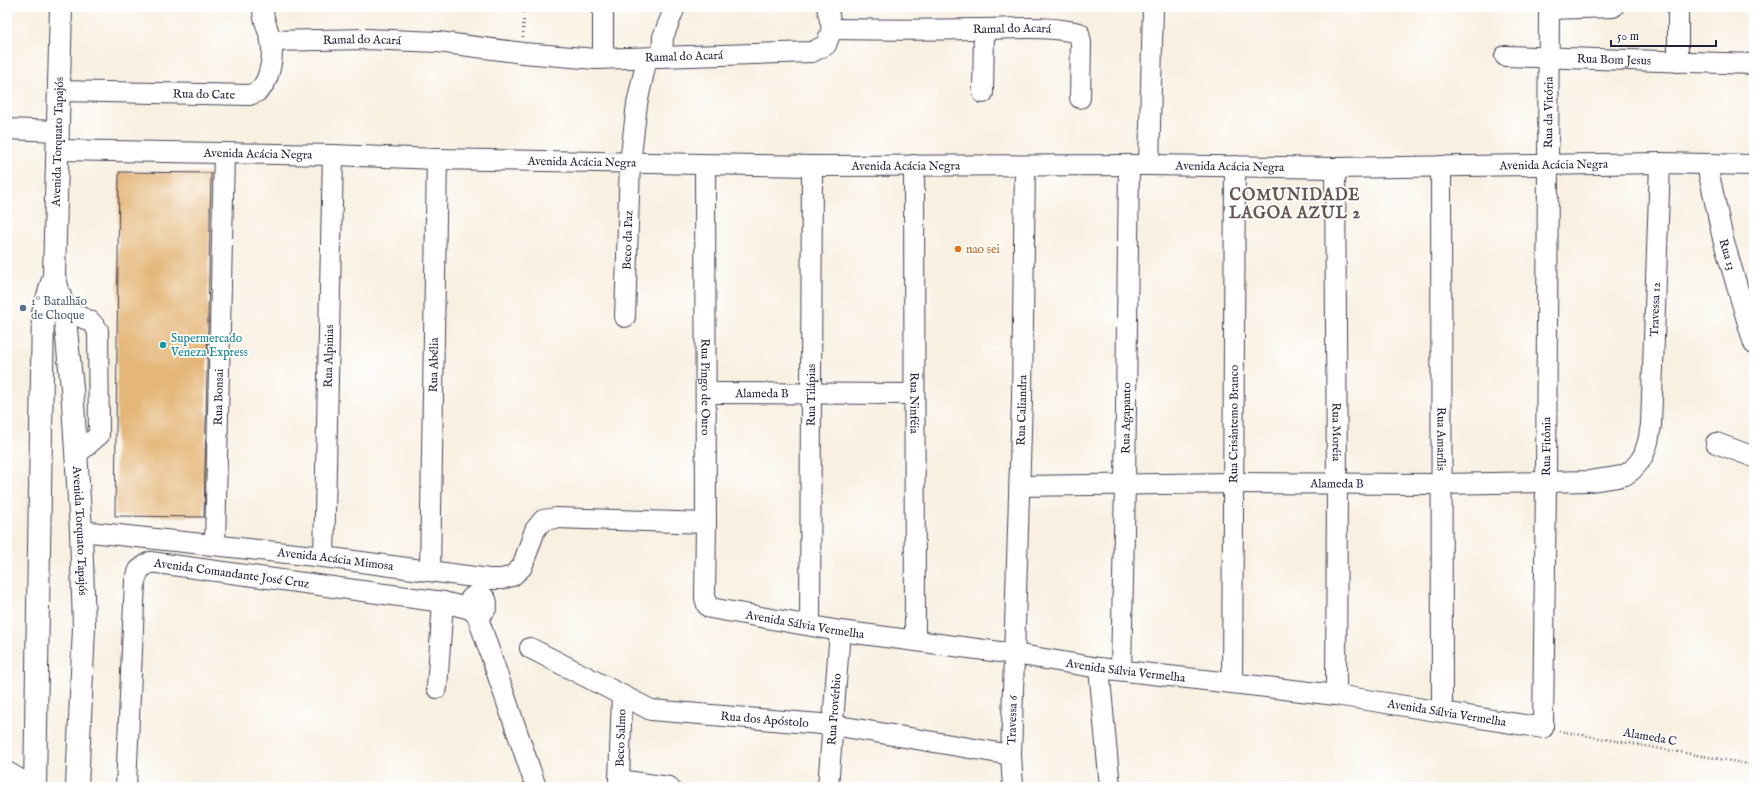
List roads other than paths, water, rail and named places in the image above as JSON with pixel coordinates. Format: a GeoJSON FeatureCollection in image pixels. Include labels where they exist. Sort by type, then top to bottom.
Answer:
{"type":"FeatureCollection","features":[{"type":"Feature","properties":{"kind":"main road","name":"Avenida Torquato Tapajós"},"geometry":{"type":"LineString","coordinates":[[34,787],[43,313],[54,276],[61,7]]}},
{"type":"Feature","properties":{"kind":"main road","name":"Avenida Torquato Tapajós"},"geometry":{"type":"LineString","coordinates":[[54,276],[64,310],[72,388],[81,531],[84,627],[77,787]]}},
{"type":"Feature","properties":{"kind":"street","name":"Rua do Cate"},"geometry":{"type":"LineString","coordinates":[[60,91],[249,94],[258,92],[270,71],[272,41],[265,24],[263,7]]}},
{"type":"Feature","properties":{"kind":"street"},"geometry":{"type":"LineString","coordinates":[[603,7],[603,58]]}},
{"type":"Feature","properties":{"kind":"street","name":"Beco da Paz"},"geometry":{"type":"LineString","coordinates":[[625,317],[630,163],[636,104],[675,7]]}},
{"type":"Feature","properties":{"kind":"street"},"geometry":{"type":"LineString","coordinates":[[827,7],[832,28]]}},
{"type":"Feature","properties":{"kind":"street","name":"Rua Agapanto"},"geometry":{"type":"LineString","coordinates":[[1121,670],[1125,485],[1139,165],[1153,7]]}},
{"type":"Feature","properties":{"kind":"street"},"geometry":{"type":"LineString","coordinates":[[1549,8],[1613,7]]}},
{"type":"Feature","properties":{"kind":"street"},"geometry":{"type":"LineString","coordinates":[[1678,7],[1678,62],[1754,64]]}},
{"type":"Feature","properties":{"kind":"street","name":"Rua da Vitória"},"geometry":{"type":"LineString","coordinates":[[1549,8],[1549,166]]}},
{"type":"Feature","properties":{"kind":"street","name":"Ramal do Acará"},"geometry":{"type":"LineString","coordinates":[[272,41],[366,39],[438,42],[569,58],[603,58],[812,52],[826,45],[832,28],[881,30],[1067,30],[1079,33],[1081,43],[1080,98]]}},
{"type":"Feature","properties":{"kind":"street"},"geometry":{"type":"LineString","coordinates":[[983,93],[984,29]]}},
{"type":"Feature","properties":{"kind":"street"},"geometry":{"type":"LineString","coordinates":[[1505,56],[1550,58]]}},
{"type":"Feature","properties":{"kind":"street","name":"Rua Bom Jesus"},"geometry":{"type":"LineString","coordinates":[[1550,58],[1678,62]]}},
{"type":"Feature","properties":{"kind":"street","name":"Avenida Acácia Negra"},"geometry":{"type":"LineString","coordinates":[[7,129],[58,140],[224,154],[333,155],[704,165],[1139,165],[1335,168],[1549,166],[1660,163],[1754,165]]}},
{"type":"Feature","properties":{"kind":"street","name":"Rua Bonsai"},"geometry":{"type":"LineString","coordinates":[[215,545],[224,154]]}},
{"type":"Feature","properties":{"kind":"street","name":"Rua Alpinias"},"geometry":{"type":"LineString","coordinates":[[324,557],[333,155]]}},
{"type":"Feature","properties":{"kind":"street","name":"Rua Abélia"},"geometry":{"type":"LineString","coordinates":[[430,571],[437,159]]}},
{"type":"Feature","properties":{"kind":"street","name":"Travessa 12"},"geometry":{"type":"LineString","coordinates":[[1644,454],[1651,425],[1660,163]]}},
{"type":"Feature","properties":{"kind":"street","name":"Rua Pingo de Ouro"},"geometry":{"type":"LineString","coordinates":[[704,165],[706,393],[705,598],[707,606],[710,608]]}},
{"type":"Feature","properties":{"kind":"street","name":"Rua Ninféia"},"geometry":{"type":"LineString","coordinates":[[914,165],[914,640]]}},
{"type":"Feature","properties":{"kind":"street","name":"Rua 13"},"geometry":{"type":"LineString","coordinates":[[1707,165],[1722,239],[1754,344]]}},
{"type":"Feature","properties":{"kind":"street","name":"Rua Tilápias"},"geometry":{"type":"LineString","coordinates":[[810,625],[812,166]]}},
{"type":"Feature","properties":{"kind":"street","name":"Rua Caliandra"},"geometry":{"type":"LineString","coordinates":[[1015,654],[1020,486],[1025,166]]}},
{"type":"Feature","properties":{"kind":"street","name":"Rua Crisântemo Branco"},"geometry":{"type":"LineString","coordinates":[[1232,682],[1236,166]]}},
{"type":"Feature","properties":{"kind":"street","name":"Rua Amarílis"},"geometry":{"type":"LineString","coordinates":[[1441,166],[1442,712]]}},
{"type":"Feature","properties":{"kind":"street","name":"Rua Fitônia"},"geometry":{"type":"LineString","coordinates":[[1543,728],[1549,166]]}},
{"type":"Feature","properties":{"kind":"street","name":"Rua Moréia"},"geometry":{"type":"LineString","coordinates":[[1335,168],[1337,484],[1336,695]]}},
{"type":"Feature","properties":{"kind":"street"},"geometry":{"type":"LineString","coordinates":[[64,310],[90,321],[98,330],[99,435],[76,455]]}},
{"type":"Feature","properties":{"kind":"street","name":"Alameda B"},"geometry":{"type":"LineString","coordinates":[[706,393],[914,394]]}},
{"type":"Feature","properties":{"kind":"street"},"geometry":{"type":"LineString","coordinates":[[1716,443],[1754,457]]}},
{"type":"Feature","properties":{"kind":"street","name":"Alameda B"},"geometry":{"type":"LineString","coordinates":[[1020,486],[1233,482],[1441,484],[1590,481],[1617,477],[1632,470],[1644,454]]}},
{"type":"Feature","properties":{"kind":"street","name":"Avenida Acácia Mimosa"},"geometry":{"type":"LineString","coordinates":[[81,531],[324,557],[489,579],[502,579],[512,576],[522,567],[535,530],[543,520],[556,518],[706,523]]}},
{"type":"Feature","properties":{"kind":"street","name":"Avenida Comandante José Cruz"},"geometry":{"type":"LineString","coordinates":[[126,787],[136,581],[139,570],[150,562],[443,602],[473,611],[536,787]]}},
{"type":"Feature","properties":{"kind":"street"},"geometry":{"type":"LineString","coordinates":[[437,688],[443,602]]}},
{"type":"Feature","properties":{"kind":"street","name":"Avenida Sálvia Vermelha"},"geometry":{"type":"LineString","coordinates":[[710,608],[840,631],[1015,654],[1099,668],[1336,695],[1543,728]]}},
{"type":"Feature","properties":{"kind":"street","name":"Rua Provérbio"},"geometry":{"type":"LineString","coordinates":[[828,787],[840,631]]}},
{"type":"Feature","properties":{"kind":"street","name":"Rua dos Apóstolo"},"geometry":{"type":"LineString","coordinates":[[530,648],[651,710],[833,725],[1012,755]]}},
{"type":"Feature","properties":{"kind":"street","name":"Travessa 6"},"geometry":{"type":"LineString","coordinates":[[1013,787],[1012,755],[1015,654]]}},
{"type":"Feature","properties":{"kind":"street"},"geometry":{"type":"LineString","coordinates":[[1099,668],[1110,787]]}},
{"type":"Feature","properties":{"kind":"street","name":"Beco Salmo"},"geometry":{"type":"LineString","coordinates":[[622,696],[619,780],[669,787]]}},
{"type":"Feature","properties":{"kind":"street"},"geometry":{"type":"LineString","coordinates":[[7,772],[34,787]]}},
{"type":"Feature","properties":{"kind":"place","name":"nao sei"},"geometry":{"type":"Point","coordinates":[958,249]}},
{"type":"Feature","properties":{"kind":"place","name":"1º Batalhão de Choque"},"geometry":{"type":"Point","coordinates":[23,308]}},
{"type":"Feature","properties":{"kind":"place","name":"Supermercado Veneza Express"},"geometry":{"type":"Point","coordinates":[163,345]}},
{"type":"Feature","properties":{"kind":"district","name":"COMUNIDADE LAGOA AZUL 2"},"geometry":{"type":"Point","coordinates":[1295,205]}}]}
